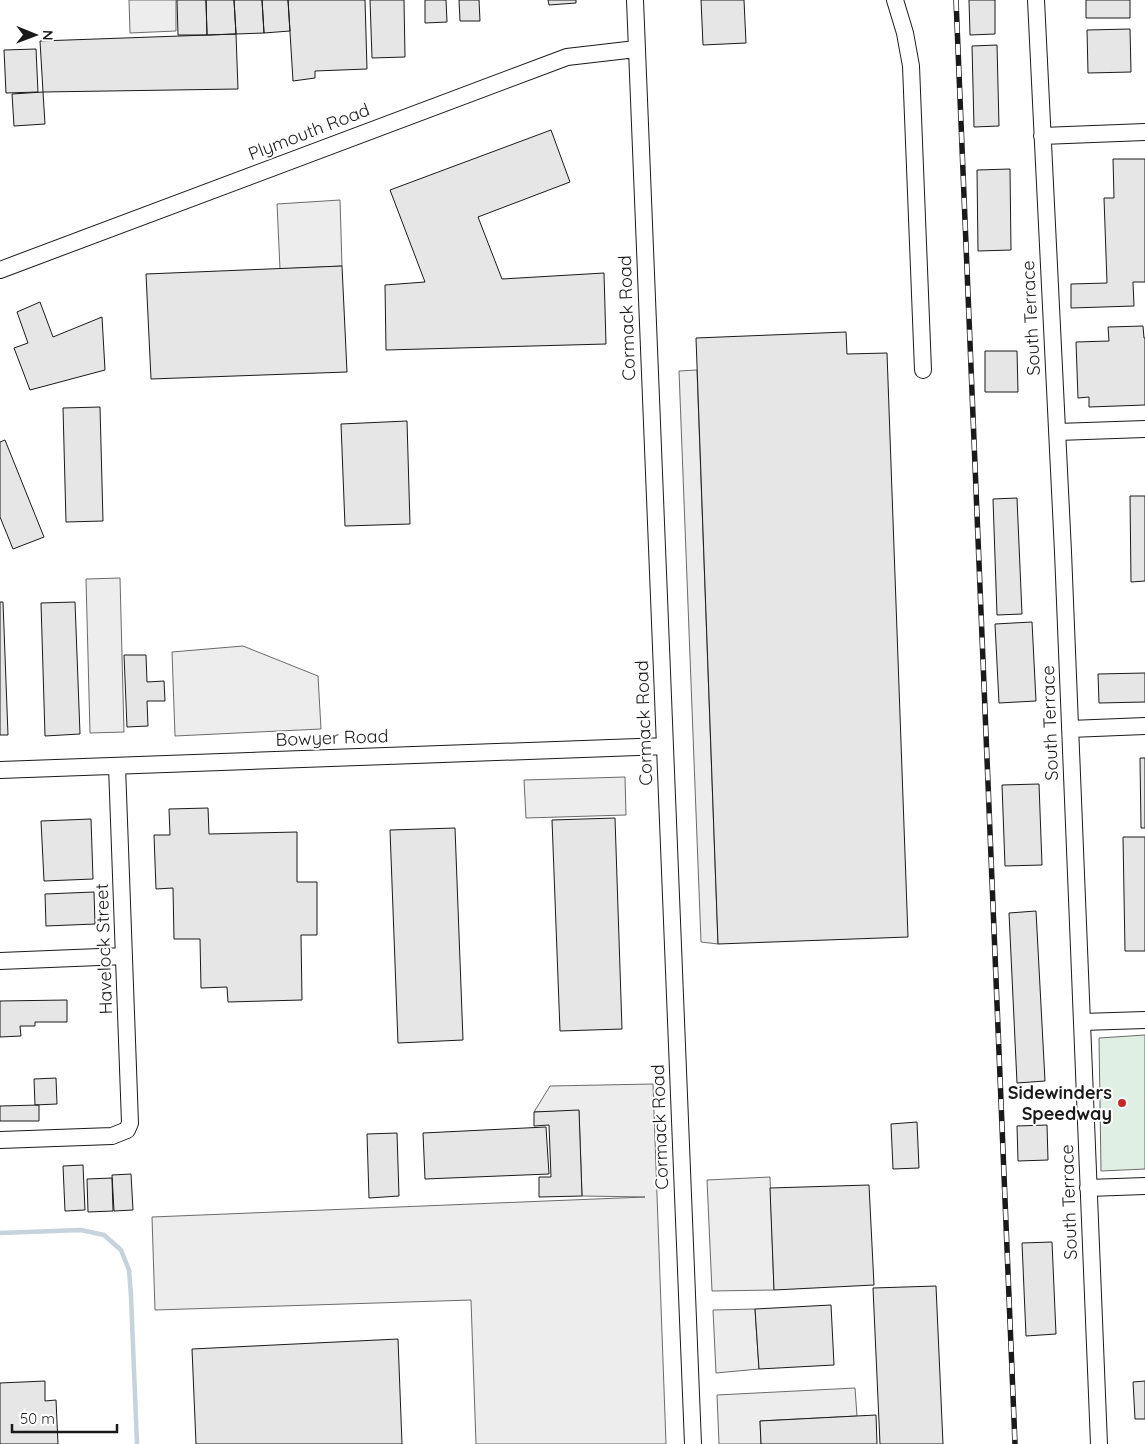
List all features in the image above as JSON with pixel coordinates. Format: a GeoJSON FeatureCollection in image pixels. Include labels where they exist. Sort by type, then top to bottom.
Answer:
{"type":"FeatureCollection","features":[{"type":"Feature","properties":{"kind":"street","name":"Cormack Road"},"geometry":{"type":"LineString","coordinates":[[635,0],[693,1444]]}},
{"type":"Feature","properties":{"kind":"street"},"geometry":{"type":"LineString","coordinates":[[895,0],[905,33],[911,66],[922,370]]}},
{"type":"Feature","properties":{"kind":"street","name":"South Terrace"},"geometry":{"type":"LineString","coordinates":[[1036,0],[1070,729],[1099,1444]]}},
{"type":"Feature","properties":{"kind":"street","name":"Plymouth Road"},"geometry":{"type":"LineString","coordinates":[[0,270],[558,60],[567,57],[636,49]]}},
{"type":"Feature","properties":{"kind":"street"},"geometry":{"type":"LineString","coordinates":[[1042,136],[1145,132]]}},
{"type":"Feature","properties":{"kind":"street"},"geometry":{"type":"LineString","coordinates":[[1057,432],[1145,429]]}},
{"type":"Feature","properties":{"kind":"street"},"geometry":{"type":"LineString","coordinates":[[1070,729],[1145,726]]}},
{"type":"Feature","properties":{"kind":"street","name":"Bowyer Road"},"geometry":{"type":"LineString","coordinates":[[0,770],[665,746]]}},
{"type":"Feature","properties":{"kind":"street","name":"Havelock Street"},"geometry":{"type":"LineString","coordinates":[[0,1140],[112,1136],[127,1130],[130,1123],[117,766]]}},
{"type":"Feature","properties":{"kind":"street"},"geometry":{"type":"LineString","coordinates":[[0,961],[124,956]]}},
{"type":"Feature","properties":{"kind":"street"},"geometry":{"type":"LineString","coordinates":[[1082,1022],[1145,1020]]}},
{"type":"Feature","properties":{"kind":"street"},"geometry":{"type":"LineString","coordinates":[[1088,1188],[1145,1186]]}},
{"type":"Feature","properties":{"kind":"green space","name":"Sidewinders Speedway"},"geometry":{"type":"Polygon","coordinates":[[[1145,1035],[1145,1169],[1101,1171],[1099,1038],[1145,1035]]]}},
{"type":"Feature","properties":{"kind":"shaded area"},"geometry":{"type":"Polygon","coordinates":[[[129,0],[176,0],[176,31],[130,33],[129,0]]]}},
{"type":"Feature","properties":{"kind":"shaded area"},"geometry":{"type":"Polygon","coordinates":[[[340,200],[342,266],[280,269],[277,204],[340,200]]]}},
{"type":"Feature","properties":{"kind":"shaded area"},"geometry":{"type":"Polygon","coordinates":[[[697,370],[718,944],[701,942],[679,371],[697,370]]]}},
{"type":"Feature","properties":{"kind":"shaded area"},"geometry":{"type":"Polygon","coordinates":[[[120,578],[124,732],[90,733],[86,579],[120,578]]]}},
{"type":"Feature","properties":{"kind":"shaded area"},"geometry":{"type":"Polygon","coordinates":[[[243,646],[318,676],[321,729],[175,736],[172,652],[243,646]]]}},
{"type":"Feature","properties":{"kind":"shaded area"},"geometry":{"type":"Polygon","coordinates":[[[625,777],[626,815],[526,818],[524,780],[625,777]]]}},
{"type":"Feature","properties":{"kind":"shaded area"},"geometry":{"type":"Polygon","coordinates":[[[653,1084],[666,1444],[476,1444],[471,1300],[155,1310],[152,1217],[645,1197],[582,1196],[579,1111],[534,1112],[550,1086],[653,1084]]]}},
{"type":"Feature","properties":{"kind":"shaded area"},"geometry":{"type":"Polygon","coordinates":[[[770,1177],[774,1290],[712,1291],[707,1180],[770,1177]]]}},
{"type":"Feature","properties":{"kind":"shaded area"},"geometry":{"type":"Polygon","coordinates":[[[755,1309],[759,1369],[716,1373],[713,1310],[755,1309]]]}},
{"type":"Feature","properties":{"kind":"shaded area"},"geometry":{"type":"Polygon","coordinates":[[[855,1388],[857,1416],[760,1421],[761,1444],[719,1444],[717,1395],[855,1388]]]}},
{"type":"Feature","properties":{"kind":"building"},"geometry":{"type":"Polygon","coordinates":[[[177,0],[206,0],[207,35],[178,35],[177,0]]]}},
{"type":"Feature","properties":{"kind":"building"},"geometry":{"type":"Polygon","coordinates":[[[206,0],[234,0],[236,34],[207,35],[206,0]]]}},
{"type":"Feature","properties":{"kind":"building"},"geometry":{"type":"Polygon","coordinates":[[[234,0],[262,0],[264,33],[236,34],[234,0]]]}},
{"type":"Feature","properties":{"kind":"building"},"geometry":{"type":"Polygon","coordinates":[[[262,0],[288,0],[290,31],[264,33],[262,0]]]}},
{"type":"Feature","properties":{"kind":"building"},"geometry":{"type":"Polygon","coordinates":[[[288,0],[365,0],[367,69],[315,71],[315,78],[293,81],[288,0]]]}},
{"type":"Feature","properties":{"kind":"building"},"geometry":{"type":"Polygon","coordinates":[[[370,0],[404,0],[405,57],[372,58],[370,0]]]}},
{"type":"Feature","properties":{"kind":"building"},"geometry":{"type":"Polygon","coordinates":[[[425,0],[446,0],[447,22],[425,23],[425,0]]]}},
{"type":"Feature","properties":{"kind":"building"},"geometry":{"type":"Polygon","coordinates":[[[459,0],[479,0],[480,21],[460,21],[459,0]]]}},
{"type":"Feature","properties":{"kind":"building"},"geometry":{"type":"Polygon","coordinates":[[[548,0],[576,0],[576,3],[549,5],[548,0]]]}},
{"type":"Feature","properties":{"kind":"building"},"geometry":{"type":"Polygon","coordinates":[[[701,0],[744,0],[746,43],[703,45],[701,0]]]}},
{"type":"Feature","properties":{"kind":"building"},"geometry":{"type":"Polygon","coordinates":[[[969,0],[995,0],[995,34],[970,35],[969,0]]]}},
{"type":"Feature","properties":{"kind":"building"},"geometry":{"type":"Polygon","coordinates":[[[1086,0],[1130,0],[1130,18],[1086,18],[1086,0]]]}},
{"type":"Feature","properties":{"kind":"building"},"geometry":{"type":"Polygon","coordinates":[[[1130,29],[1131,72],[1088,73],[1087,30],[1130,29]]]}},
{"type":"Feature","properties":{"kind":"building"},"geometry":{"type":"Polygon","coordinates":[[[236,34],[238,89],[43,92],[40,41],[236,34]]]}},
{"type":"Feature","properties":{"kind":"building"},"geometry":{"type":"Polygon","coordinates":[[[997,45],[999,126],[974,127],[972,46],[997,45]]]}},
{"type":"Feature","properties":{"kind":"building"},"geometry":{"type":"Polygon","coordinates":[[[36,49],[38,92],[6,93],[4,50],[36,49]]]}},
{"type":"Feature","properties":{"kind":"building"},"geometry":{"type":"Polygon","coordinates":[[[43,92],[45,124],[14,126],[12,94],[43,92]]]}},
{"type":"Feature","properties":{"kind":"building"},"geometry":{"type":"Polygon","coordinates":[[[551,130],[570,182],[478,217],[502,279],[604,273],[606,344],[386,350],[385,285],[425,282],[390,190],[551,130]]]}},
{"type":"Feature","properties":{"kind":"building"},"geometry":{"type":"Polygon","coordinates":[[[1113,159],[1145,159],[1145,282],[1133,282],[1134,306],[1071,308],[1071,284],[1107,283],[1104,198],[1114,198],[1113,159]]]}},
{"type":"Feature","properties":{"kind":"building"},"geometry":{"type":"Polygon","coordinates":[[[1010,169],[1011,250],[978,251],[977,170],[1010,169]]]}},
{"type":"Feature","properties":{"kind":"building"},"geometry":{"type":"Polygon","coordinates":[[[342,266],[347,372],[151,379],[146,274],[342,266]]]}},
{"type":"Feature","properties":{"kind":"building"},"geometry":{"type":"Polygon","coordinates":[[[40,302],[53,337],[102,317],[105,370],[30,390],[14,348],[28,343],[17,312],[40,302]]]}},
{"type":"Feature","properties":{"kind":"building"},"geometry":{"type":"Polygon","coordinates":[[[1143,326],[1145,338],[1145,405],[1089,407],[1089,397],[1078,398],[1076,342],[1109,341],[1108,327],[1143,326]]]}},
{"type":"Feature","properties":{"kind":"building"},"geometry":{"type":"Polygon","coordinates":[[[846,332],[847,354],[887,353],[908,937],[718,944],[696,338],[846,332]]]}},
{"type":"Feature","properties":{"kind":"building"},"geometry":{"type":"Polygon","coordinates":[[[985,351],[1017,351],[1018,392],[985,392],[985,351]]]}},
{"type":"Feature","properties":{"kind":"building"},"geometry":{"type":"Polygon","coordinates":[[[100,407],[103,521],[66,522],[63,408],[100,407]]]}},
{"type":"Feature","properties":{"kind":"building"},"geometry":{"type":"Polygon","coordinates":[[[407,421],[410,524],[345,526],[341,424],[407,421]]]}},
{"type":"Feature","properties":{"kind":"building"},"geometry":{"type":"Polygon","coordinates":[[[5,440],[44,537],[13,549],[0,517],[0,442],[5,440]]]}},
{"type":"Feature","properties":{"kind":"building"},"geometry":{"type":"Polygon","coordinates":[[[1130,496],[1145,496],[1145,581],[1131,582],[1130,496]]]}},
{"type":"Feature","properties":{"kind":"building"},"geometry":{"type":"Polygon","coordinates":[[[1017,498],[1022,614],[997,615],[993,499],[1017,498]]]}},
{"type":"Feature","properties":{"kind":"building"},"geometry":{"type":"Polygon","coordinates":[[[0,602],[3,602],[8,735],[0,735],[0,602]]]}},
{"type":"Feature","properties":{"kind":"building"},"geometry":{"type":"Polygon","coordinates":[[[75,602],[80,734],[45,736],[41,603],[75,602]]]}},
{"type":"Feature","properties":{"kind":"building"},"geometry":{"type":"Polygon","coordinates":[[[1032,622],[1036,701],[999,703],[995,624],[1032,622]]]}},
{"type":"Feature","properties":{"kind":"building"},"geometry":{"type":"Polygon","coordinates":[[[124,655],[146,655],[147,682],[164,681],[165,701],[147,701],[148,726],[127,727],[124,655]]]}},
{"type":"Feature","properties":{"kind":"building"},"geometry":{"type":"Polygon","coordinates":[[[1145,673],[1145,702],[1099,703],[1098,674],[1145,673]]]}},
{"type":"Feature","properties":{"kind":"building"},"geometry":{"type":"Polygon","coordinates":[[[1140,758],[1145,758],[1145,828],[1141,828],[1140,758]]]}},
{"type":"Feature","properties":{"kind":"building"},"geometry":{"type":"Polygon","coordinates":[[[1039,784],[1042,865],[1005,866],[1002,785],[1039,784]]]}},
{"type":"Feature","properties":{"kind":"building"},"geometry":{"type":"Polygon","coordinates":[[[208,808],[209,834],[297,832],[297,882],[317,882],[317,935],[301,935],[302,1000],[228,1002],[227,987],[201,988],[200,939],[174,939],[173,888],[156,889],[154,835],[170,835],[169,809],[208,808]]]}},
{"type":"Feature","properties":{"kind":"building"},"geometry":{"type":"Polygon","coordinates":[[[615,818],[622,1029],[560,1031],[552,820],[615,818]]]}},
{"type":"Feature","properties":{"kind":"building"},"geometry":{"type":"Polygon","coordinates":[[[91,819],[93,879],[44,881],[41,821],[91,819]]]}},
{"type":"Feature","properties":{"kind":"building"},"geometry":{"type":"Polygon","coordinates":[[[455,828],[463,1040],[398,1043],[390,830],[455,828]]]}},
{"type":"Feature","properties":{"kind":"building"},"geometry":{"type":"Polygon","coordinates":[[[1123,837],[1145,837],[1145,951],[1125,951],[1123,837]]]}},
{"type":"Feature","properties":{"kind":"building"},"geometry":{"type":"Polygon","coordinates":[[[94,892],[95,924],[46,926],[45,894],[94,892]]]}},
{"type":"Feature","properties":{"kind":"building"},"geometry":{"type":"Polygon","coordinates":[[[1036,911],[1045,1081],[1017,1083],[1009,913],[1036,911]]]}},
{"type":"Feature","properties":{"kind":"building"},"geometry":{"type":"Polygon","coordinates":[[[67,1000],[67,1022],[35,1022],[35,1026],[20,1026],[21,1036],[0,1037],[0,1001],[67,1000]]]}},
{"type":"Feature","properties":{"kind":"building"},"geometry":{"type":"Polygon","coordinates":[[[56,1078],[57,1104],[35,1105],[34,1079],[56,1078]]]}},
{"type":"Feature","properties":{"kind":"building"},"geometry":{"type":"Polygon","coordinates":[[[39,1105],[39,1121],[0,1121],[0,1106],[39,1105]]]}},
{"type":"Feature","properties":{"kind":"building"},"geometry":{"type":"Polygon","coordinates":[[[579,1110],[582,1196],[539,1197],[539,1177],[551,1177],[549,1125],[534,1126],[534,1112],[579,1110]]]}},
{"type":"Feature","properties":{"kind":"building"},"geometry":{"type":"Polygon","coordinates":[[[917,1122],[919,1168],[893,1169],[891,1124],[917,1122]]]}},
{"type":"Feature","properties":{"kind":"building"},"geometry":{"type":"Polygon","coordinates":[[[1047,1125],[1048,1160],[1018,1161],[1017,1126],[1047,1125]]]}},
{"type":"Feature","properties":{"kind":"building"},"geometry":{"type":"Polygon","coordinates":[[[546,1127],[549,1174],[425,1179],[423,1133],[546,1127]]]}},
{"type":"Feature","properties":{"kind":"building"},"geometry":{"type":"Polygon","coordinates":[[[397,1133],[399,1196],[369,1198],[367,1134],[397,1133]]]}},
{"type":"Feature","properties":{"kind":"building"},"geometry":{"type":"Polygon","coordinates":[[[83,1165],[85,1210],[65,1211],[63,1166],[83,1165]]]}},
{"type":"Feature","properties":{"kind":"building"},"geometry":{"type":"Polygon","coordinates":[[[131,1174],[133,1210],[114,1211],[112,1175],[131,1174]]]}},
{"type":"Feature","properties":{"kind":"building"},"geometry":{"type":"Polygon","coordinates":[[[112,1178],[113,1211],[88,1212],[87,1179],[112,1178]]]}},
{"type":"Feature","properties":{"kind":"building"},"geometry":{"type":"Polygon","coordinates":[[[869,1185],[874,1285],[774,1290],[770,1188],[869,1185]]]}},
{"type":"Feature","properties":{"kind":"building"},"geometry":{"type":"Polygon","coordinates":[[[1052,1242],[1056,1334],[1026,1336],[1022,1243],[1052,1242]]]}},
{"type":"Feature","properties":{"kind":"building"},"geometry":{"type":"Polygon","coordinates":[[[936,1286],[943,1444],[880,1444],[873,1288],[936,1286]]]}},
{"type":"Feature","properties":{"kind":"building"},"geometry":{"type":"Polygon","coordinates":[[[831,1305],[834,1365],[759,1369],[755,1309],[831,1305]]]}},
{"type":"Feature","properties":{"kind":"building"},"geometry":{"type":"Polygon","coordinates":[[[398,1339],[402,1444],[196,1444],[192,1349],[398,1339]]]}},
{"type":"Feature","properties":{"kind":"building"},"geometry":{"type":"Polygon","coordinates":[[[45,1381],[45,1401],[56,1400],[58,1444],[0,1444],[0,1383],[45,1381]]]}},
{"type":"Feature","properties":{"kind":"building"},"geometry":{"type":"Polygon","coordinates":[[[1145,1381],[1145,1419],[1135,1419],[1133,1382],[1145,1381]]]}},
{"type":"Feature","properties":{"kind":"building"},"geometry":{"type":"Polygon","coordinates":[[[876,1415],[877,1444],[761,1444],[760,1421],[876,1415]]]}},
{"type":"Feature","properties":{"kind":"waterway"},"geometry":{"type":"LineString","coordinates":[[0,1233],[81,1230],[104,1235],[121,1250],[129,1270],[137,1444]]}},
{"type":"Feature","properties":{"kind":"railway"},"geometry":{"type":"LineString","coordinates":[[956,0],[1015,1444]]}},
{"type":"Feature","properties":{"kind":"place","name":"Sidewinders Speedway"},"geometry":{"type":"Point","coordinates":[1122,1103]}}]}
